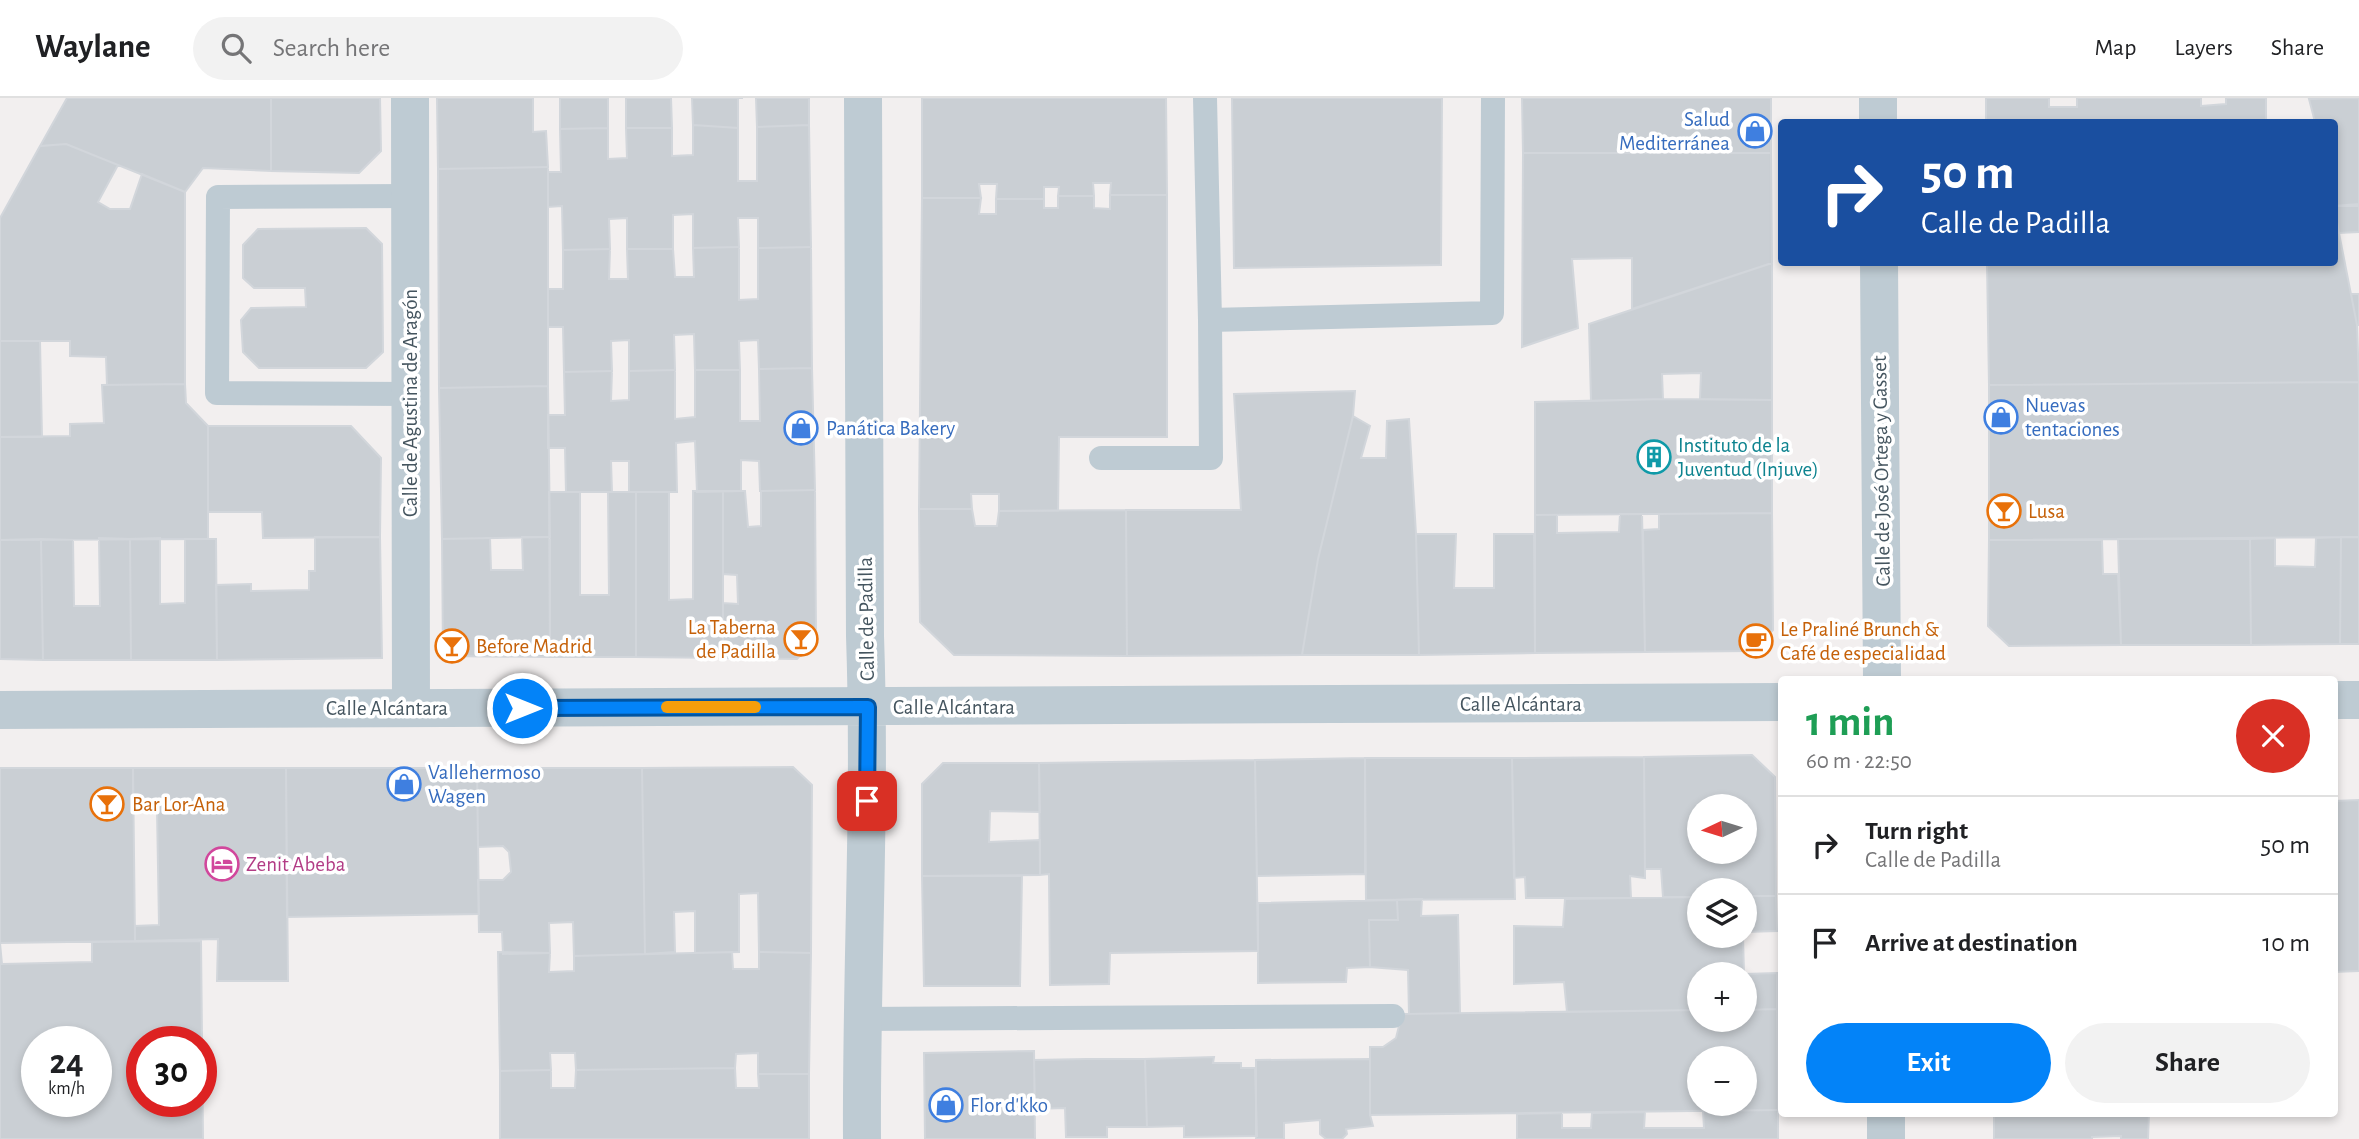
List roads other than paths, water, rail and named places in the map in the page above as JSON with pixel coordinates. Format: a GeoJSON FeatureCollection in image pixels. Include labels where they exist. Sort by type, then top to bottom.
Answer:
{"type":"FeatureCollection","features":[{"type":"Feature","properties":{"kind":"street","name":"Calle de Agustina de Aragón"},"geometry":{"type":"LineString","coordinates":[[410,98],[411,708]]}},
{"type":"Feature","properties":{"kind":"street","name":"Calle de Padilla"},"geometry":{"type":"LineString","coordinates":[[862,1139],[861,1020],[868,707],[865,622],[863,98]]}},
{"type":"Feature","properties":{"kind":"street"},"geometry":{"type":"LineString","coordinates":[[1878,98],[1878,119]]}},
{"type":"Feature","properties":{"kind":"street","name":"Calle de José Ortega y Gasset"},"geometry":{"type":"LineString","coordinates":[[1879,266],[1882,676]]}},
{"type":"Feature","properties":{"kind":"street"},"geometry":{"type":"LineString","coordinates":[[2338,700],[2359,700]]}},
{"type":"Feature","properties":{"kind":"street","name":"Calle Alcántara"},"geometry":{"type":"LineString","coordinates":[[0,710],[1778,702]]}},
{"type":"Feature","properties":{"kind":"street"},"geometry":{"type":"LineString","coordinates":[[1886,1117],[1886,1139]]}},
{"type":"Feature","properties":{"kind":"lane"},"geometry":{"type":"LineString","coordinates":[[1101,458],[1211,458],[1205,98]]}},
{"type":"Feature","properties":{"kind":"lane"},"geometry":{"type":"LineString","coordinates":[[1210,320],[1492,313],[1493,98]]}},
{"type":"Feature","properties":{"kind":"lane"},"geometry":{"type":"LineString","coordinates":[[410,196],[218,197],[217,393],[410,394]]}},
{"type":"Feature","properties":{"kind":"lane"},"geometry":{"type":"LineString","coordinates":[[861,1020],[1393,1016]]}},
{"type":"Feature","properties":{"kind":"place","name":"Salud Mediterránea"},"geometry":{"type":"Point","coordinates":[1755,131]}},
{"type":"Feature","properties":{"kind":"place","name":"Nuevas tentaciones"},"geometry":{"type":"Point","coordinates":[2001,417]}},
{"type":"Feature","properties":{"kind":"place","name":"Panática Bakery"},"geometry":{"type":"Point","coordinates":[801,428]}},
{"type":"Feature","properties":{"kind":"place","name":"Instituto de la Juventud (Injuve)"},"geometry":{"type":"Point","coordinates":[1654,457]}},
{"type":"Feature","properties":{"kind":"place","name":"Lusa"},"geometry":{"type":"Point","coordinates":[2004,511]}},
{"type":"Feature","properties":{"kind":"place","name":"La Taberna de Padilla"},"geometry":{"type":"Point","coordinates":[801,639]}},
{"type":"Feature","properties":{"kind":"place","name":"Le Praliné Brunch & Café de especialidad"},"geometry":{"type":"Point","coordinates":[1756,641]}},
{"type":"Feature","properties":{"kind":"place","name":"Before Madrid"},"geometry":{"type":"Point","coordinates":[452,646]}},
{"type":"Feature","properties":{"kind":"place","name":"Vallehermoso Wagen"},"geometry":{"type":"Point","coordinates":[404,784]}},
{"type":"Feature","properties":{"kind":"place","name":"Bar Lor-Ana"},"geometry":{"type":"Point","coordinates":[107,804]}},
{"type":"Feature","properties":{"kind":"place","name":"Zenit Abeba"},"geometry":{"type":"Point","coordinates":[222,864]}},
{"type":"Feature","properties":{"kind":"place","name":"Flor d'kko"},"geometry":{"type":"Point","coordinates":[946,1105]}}]}
